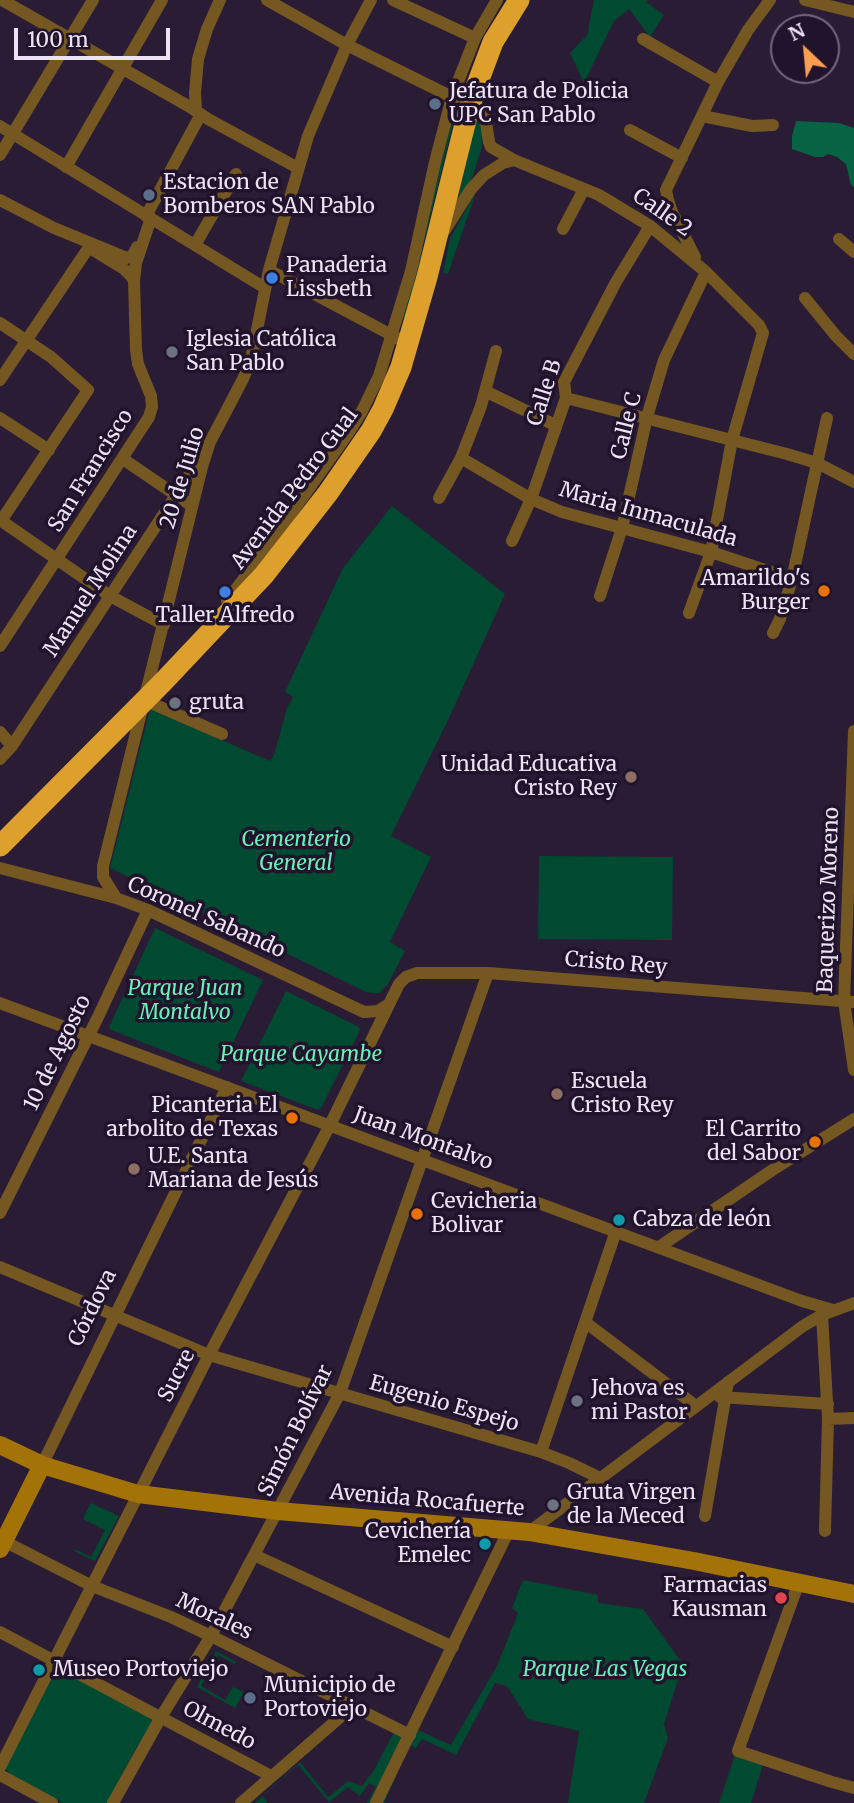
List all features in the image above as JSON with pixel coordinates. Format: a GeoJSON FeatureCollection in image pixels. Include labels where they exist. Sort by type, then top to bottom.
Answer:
{"type":"FeatureCollection","features":[{"type":"Feature","properties":{"kind":"highway","name":"Avenida Pedro Gual"},"geometry":{"type":"LineString","coordinates":[[0,846],[192,652],[243,590],[290,544],[371,431],[393,390],[400,340],[435,246],[461,101],[519,0]]}},
{"type":"Feature","properties":{"kind":"street"},"geometry":{"type":"LineString","coordinates":[[2,0],[298,168]]}},
{"type":"Feature","properties":{"kind":"street"},"geometry":{"type":"LineString","coordinates":[[0,155],[93,0]]}},
{"type":"Feature","properties":{"kind":"street"},"geometry":{"type":"LineString","coordinates":[[66,167],[162,0]]}},
{"type":"Feature","properties":{"kind":"street"},"geometry":{"type":"LineString","coordinates":[[90,246],[127,258],[135,252],[198,112],[195,93],[198,59],[220,0]]}},
{"type":"Feature","properties":{"kind":"street"},"geometry":{"type":"LineString","coordinates":[[267,0],[347,45],[461,101]]}},
{"type":"Feature","properties":{"kind":"street","name":"20 de Julio"},"geometry":{"type":"LineString","coordinates":[[116,898],[103,877],[103,866],[210,442],[248,369],[269,270],[315,116],[371,0]]}},
{"type":"Feature","properties":{"kind":"street"},"geometry":{"type":"LineString","coordinates":[[393,0],[475,38]]}},
{"type":"Feature","properties":{"kind":"street"},"geometry":{"type":"LineString","coordinates":[[269,270],[400,340],[411,271],[435,162],[461,101],[475,38],[497,0]]}},
{"type":"Feature","properties":{"kind":"street"},"geometry":{"type":"LineString","coordinates":[[702,268],[668,200],[667,190],[718,82],[748,30],[770,0]]}},
{"type":"Feature","properties":{"kind":"street"},"geometry":{"type":"LineString","coordinates":[[805,0],[854,12]]}},
{"type":"Feature","properties":{"kind":"street"},"geometry":{"type":"LineString","coordinates":[[643,38],[718,82]]}},
{"type":"Feature","properties":{"kind":"street","name":"Calle 2"},"geometry":{"type":"LineString","coordinates":[[461,101],[484,110],[491,147],[514,160],[612,202],[650,226],[702,268],[759,325],[762,333],[732,440]]}},
{"type":"Feature","properties":{"kind":"street"},"geometry":{"type":"LineString","coordinates":[[702,116],[752,126],[773,125]]}},
{"type":"Feature","properties":{"kind":"street"},"geometry":{"type":"LineString","coordinates":[[0,126],[265,288]]}},
{"type":"Feature","properties":{"kind":"street"},"geometry":{"type":"LineString","coordinates":[[631,130],[682,158]]}},
{"type":"Feature","properties":{"kind":"street"},"geometry":{"type":"LineString","coordinates":[[435,246],[478,181],[503,163],[514,160]]}},
{"type":"Feature","properties":{"kind":"street"},"geometry":{"type":"LineString","coordinates":[[195,245],[236,174]]}},
{"type":"Feature","properties":{"kind":"street"},"geometry":{"type":"LineString","coordinates":[[563,229],[584,189]]}},
{"type":"Feature","properties":{"kind":"street"},"geometry":{"type":"LineString","coordinates":[[0,200],[90,246],[124,269],[134,281]]}},
{"type":"Feature","properties":{"kind":"street","name":"San Francisco"},"geometry":{"type":"LineString","coordinates":[[0,646],[149,417],[152,407],[150,392],[138,363],[134,281],[136,263],[149,217]]}},
{"type":"Feature","properties":{"kind":"street","name":"Calle B"},"geometry":{"type":"LineString","coordinates":[[512,541],[531,499],[566,398],[564,382],[616,282],[650,226]]}},
{"type":"Feature","properties":{"kind":"street"},"geometry":{"type":"LineString","coordinates":[[839,239],[854,252]]}},
{"type":"Feature","properties":{"kind":"street"},"geometry":{"type":"LineString","coordinates":[[0,380],[90,246]]}},
{"type":"Feature","properties":{"kind":"street","name":"Calle C"},"geometry":{"type":"LineString","coordinates":[[600,596],[622,528],[647,417],[664,360],[702,268]]}},
{"type":"Feature","properties":{"kind":"street"},"geometry":{"type":"LineString","coordinates":[[805,298],[854,354]]}},
{"type":"Feature","properties":{"kind":"street"},"geometry":{"type":"LineString","coordinates":[[0,323],[51,357],[88,390],[1,521],[110,596],[164,625]]}},
{"type":"Feature","properties":{"kind":"street"},"geometry":{"type":"LineString","coordinates":[[439,498],[461,458],[496,351]]}},
{"type":"Feature","properties":{"kind":"street"},"geometry":{"type":"LineString","coordinates":[[485,391],[555,425]]}},
{"type":"Feature","properties":{"kind":"street"},"geometry":{"type":"LineString","coordinates":[[566,398],[817,463],[854,482]]}},
{"type":"Feature","properties":{"kind":"street"},"geometry":{"type":"LineString","coordinates":[[0,418],[49,450]]}},
{"type":"Feature","properties":{"kind":"street"},"geometry":{"type":"LineString","coordinates":[[773,633],[792,579],[827,418]]}},
{"type":"Feature","properties":{"kind":"street"},"geometry":{"type":"LineString","coordinates":[[689,613],[710,552],[732,440]]}},
{"type":"Feature","properties":{"kind":"street","name":"Manuel Molina"},"geometry":{"type":"LineString","coordinates":[[0,759],[12,746],[210,442]]}},
{"type":"Feature","properties":{"kind":"street","name":"Maria Inmaculada"},"geometry":{"type":"LineString","coordinates":[[461,458],[531,499],[562,512],[710,552],[792,579]]}},
{"type":"Feature","properties":{"kind":"street"},"geometry":{"type":"LineString","coordinates":[[123,459],[192,506]]}},
{"type":"Feature","properties":{"kind":"street"},"geometry":{"type":"LineString","coordinates":[[144,701],[222,734]]}},
{"type":"Feature","properties":{"kind":"street","name":"Baquerizo Moreno"},"geometry":{"type":"LineString","coordinates":[[854,731],[849,1002],[854,1070]]}},
{"type":"Feature","properties":{"kind":"street"},"geometry":{"type":"LineString","coordinates":[[0,732],[12,746]]}},
{"type":"Feature","properties":{"kind":"street","name":"Coronel Sabando"},"geometry":{"type":"LineString","coordinates":[[0,868],[116,898],[148,910],[364,1012]]}},
{"type":"Feature","properties":{"kind":"street","name":"10 de Agosto"},"geometry":{"type":"LineString","coordinates":[[0,1213],[148,910]]}},
{"type":"Feature","properties":{"kind":"street","name":"Cristo Rey"},"geometry":{"type":"LineString","coordinates":[[389,1003],[406,977],[431,972],[488,972],[849,1002]]}},
{"type":"Feature","properties":{"kind":"street","name":"Simón Bolívar"},"geometry":{"type":"LineString","coordinates":[[113,1803],[161,1717],[211,1636],[340,1393],[488,972]]}},
{"type":"Feature","properties":{"kind":"street"},"geometry":{"type":"LineString","coordinates":[[373,1036],[372,1024],[364,1012],[378,1011],[389,1003]]}},
{"type":"Feature","properties":{"kind":"street","name":"Sucre"},"geometry":{"type":"LineString","coordinates":[[0,1767],[209,1355],[330,1125],[389,1003]]}},
{"type":"Feature","properties":{"kind":"street","name":"Juan Montalvo"},"geometry":{"type":"LineString","coordinates":[[0,1004],[421,1158],[827,1312]]}},
{"type":"Feature","properties":{"kind":"street","name":"Córdova"},"geometry":{"type":"LineString","coordinates":[[1,1543],[227,1087]]}},
{"type":"Feature","properties":{"kind":"street"},"geometry":{"type":"LineString","coordinates":[[659,1247],[774,1169],[854,1119]]}},
{"type":"Feature","properties":{"kind":"street"},"geometry":{"type":"LineString","coordinates":[[541,1452],[616,1231]]}},
{"type":"Feature","properties":{"kind":"street","name":"Eugenio Espejo"},"geometry":{"type":"LineString","coordinates":[[0,1267],[209,1355],[541,1452],[569,1462],[600,1478]]}},
{"type":"Feature","properties":{"kind":"street"},"geometry":{"type":"LineString","coordinates":[[529,1532],[803,1326],[827,1312],[854,1303]]}},
{"type":"Feature","properties":{"kind":"street"},"geometry":{"type":"LineString","coordinates":[[825,1531],[827,1312]]}},
{"type":"Feature","properties":{"kind":"street"},"geometry":{"type":"LineString","coordinates":[[585,1322],[696,1406]]}},
{"type":"Feature","properties":{"kind":"street"},"geometry":{"type":"LineString","coordinates":[[705,1516],[728,1382]]}},
{"type":"Feature","properties":{"kind":"street"},"geometry":{"type":"LineString","coordinates":[[709,1396],[828,1404]]}},
{"type":"Feature","properties":{"kind":"street"},"geometry":{"type":"LineString","coordinates":[[828,1419],[854,1418]]}},
{"type":"Feature","properties":{"kind":"street","name":"Avenida Rocafuerte"},"geometry":{"type":"LineString","coordinates":[[0,1445],[42,1465],[138,1494],[278,1511],[529,1532],[694,1561],[854,1594]]}},
{"type":"Feature","properties":{"kind":"street"},"geometry":{"type":"LineString","coordinates":[[376,1803],[509,1530]]}},
{"type":"Feature","properties":{"kind":"street","name":"Morales"},"geometry":{"type":"LineString","coordinates":[[1,1543],[92,1586],[172,1617],[410,1735]]}},
{"type":"Feature","properties":{"kind":"street"},"geometry":{"type":"LineString","coordinates":[[254,1555],[453,1647]]}},
{"type":"Feature","properties":{"kind":"street"},"geometry":{"type":"LineString","coordinates":[[799,1582],[738,1751],[854,1788]]}},
{"type":"Feature","properties":{"kind":"street","name":"Olmedo"},"geometry":{"type":"LineString","coordinates":[[0,1632],[271,1776]]}},
{"type":"Feature","properties":{"kind":"street"},"geometry":{"type":"LineString","coordinates":[[241,1803],[353,1706]]}},
{"type":"Feature","properties":{"kind":"street"},"geometry":{"type":"LineString","coordinates":[[0,1775],[52,1803]]}},
{"type":"Feature","properties":{"kind":"green space"},"geometry":{"type":"Polygon","coordinates":[[[594,0],[648,0],[646,2],[664,15],[650,37],[629,9],[614,21],[584,83],[570,53],[587,35],[594,0]]]}},
{"type":"Feature","properties":{"kind":"green space"},"geometry":{"type":"Polygon","coordinates":[[[478,110],[483,130],[482,147],[471,181],[455,210],[478,110]]]}},
{"type":"Feature","properties":{"kind":"green space"},"geometry":{"type":"Polygon","coordinates":[[[452,114],[455,115],[406,318],[403,318],[452,114]]]}},
{"type":"Feature","properties":{"kind":"green space"},"geometry":{"type":"Polygon","coordinates":[[[796,121],[839,123],[854,128],[854,187],[851,185],[846,164],[837,157],[828,154],[815,157],[792,149],[796,121]]]}},
{"type":"Feature","properties":{"kind":"green space"},"geometry":{"type":"Polygon","coordinates":[[[476,192],[448,274],[443,273],[450,238],[476,192]]]}},
{"type":"Feature","properties":{"kind":"green space","name":"Cementerio General"},"geometry":{"type":"Polygon","coordinates":[[[392,506],[505,594],[449,718],[391,836],[431,857],[390,942],[405,951],[388,984],[379,993],[373,993],[366,992],[110,868],[150,709],[270,761],[293,697],[285,692],[343,568],[392,506]]]}},
{"type":"Feature","properties":{"kind":"green space"},"geometry":{"type":"Polygon","coordinates":[[[539,856],[673,857],[672,940],[538,939],[539,856]]]}},
{"type":"Feature","properties":{"kind":"green space","name":"Parque Juan Montalvo"},"geometry":{"type":"Polygon","coordinates":[[[155,928],[263,980],[219,1072],[109,1027],[155,928]]]}},
{"type":"Feature","properties":{"kind":"green space","name":"Parque Cayambe"},"geometry":{"type":"Polygon","coordinates":[[[286,991],[359,1027],[360,1030],[318,1110],[241,1081],[286,991]]]}},
{"type":"Feature","properties":{"kind":"green space"},"geometry":{"type":"Polygon","coordinates":[[[91,1503],[119,1516],[95,1561],[74,1551],[75,1549],[91,1557],[105,1530],[83,1519],[91,1503]]]}},
{"type":"Feature","properties":{"kind":"green space","name":"Parque Las Vegas"},"geometry":{"type":"Polygon","coordinates":[[[523,1580],[598,1595],[598,1603],[643,1609],[683,1664],[664,1724],[668,1738],[644,1803],[568,1803],[579,1731],[528,1719],[507,1686],[495,1683],[456,1755],[422,1739],[416,1748],[410,1745],[384,1803],[367,1803],[376,1787],[369,1783],[360,1796],[348,1787],[329,1802],[298,1765],[263,1796],[267,1803],[256,1803],[256,1802],[300,1762],[328,1797],[348,1781],[362,1786],[374,1770],[394,1732],[418,1730],[451,1745],[497,1666],[518,1613],[512,1608],[523,1580]]]}},
{"type":"Feature","properties":{"kind":"green space"},"geometry":{"type":"Polygon","coordinates":[[[216,1651],[236,1662],[235,1664],[218,1655],[201,1686],[225,1700],[233,1687],[244,1692],[235,1708],[197,1687],[216,1651]]]}},
{"type":"Feature","properties":{"kind":"green space"},"geometry":{"type":"Polygon","coordinates":[[[56,1672],[66,1673],[152,1719],[142,1744],[138,1745],[109,1803],[63,1803],[10,1775],[6,1769],[56,1672]]]}},
{"type":"Feature","properties":{"kind":"green space"},"geometry":{"type":"Polygon","coordinates":[[[735,1755],[763,1765],[751,1803],[719,1803],[735,1755]]]}},
{"type":"Feature","properties":{"kind":"place","name":"Jefatura de Policia UPC San Pablo"},"geometry":{"type":"Point","coordinates":[435,104]}},
{"type":"Feature","properties":{"kind":"place","name":"Estacion de Bomberos SAN Pablo"},"geometry":{"type":"Point","coordinates":[149,195]}},
{"type":"Feature","properties":{"kind":"place","name":"Panaderia Lissbeth"},"geometry":{"type":"Point","coordinates":[272,278]}},
{"type":"Feature","properties":{"kind":"place","name":"Iglesia Católica San Pablo"},"geometry":{"type":"Point","coordinates":[172,352]}},
{"type":"Feature","properties":{"kind":"place","name":"Amarildo's Burger"},"geometry":{"type":"Point","coordinates":[824,591]}},
{"type":"Feature","properties":{"kind":"place","name":"Taller Alfredo"},"geometry":{"type":"Point","coordinates":[225,592]}},
{"type":"Feature","properties":{"kind":"place","name":"gruta"},"geometry":{"type":"Point","coordinates":[175,703]}},
{"type":"Feature","properties":{"kind":"place","name":"Unidad Educativa Cristo Rey"},"geometry":{"type":"Point","coordinates":[631,777]}},
{"type":"Feature","properties":{"kind":"place","name":"Escuela Cristo Rey"},"geometry":{"type":"Point","coordinates":[557,1094]}},
{"type":"Feature","properties":{"kind":"place","name":"Picanteria El arbolito de Texas"},"geometry":{"type":"Point","coordinates":[292,1118]}},
{"type":"Feature","properties":{"kind":"place","name":"El Carrito del Sabor"},"geometry":{"type":"Point","coordinates":[815,1142]}},
{"type":"Feature","properties":{"kind":"place","name":"U.E. Santa Mariana de Jesús"},"geometry":{"type":"Point","coordinates":[134,1169]}},
{"type":"Feature","properties":{"kind":"place","name":"Cevicheria Bolivar"},"geometry":{"type":"Point","coordinates":[417,1214]}},
{"type":"Feature","properties":{"kind":"place","name":"Cabza de león"},"geometry":{"type":"Point","coordinates":[619,1220]}},
{"type":"Feature","properties":{"kind":"place","name":"Jehova es mi Pastor"},"geometry":{"type":"Point","coordinates":[577,1401]}},
{"type":"Feature","properties":{"kind":"place","name":"Gruta Virgen de la Meced"},"geometry":{"type":"Point","coordinates":[553,1505]}},
{"type":"Feature","properties":{"kind":"place","name":"Cevichería Emelec"},"geometry":{"type":"Point","coordinates":[485,1544]}},
{"type":"Feature","properties":{"kind":"place","name":"Farmacias Kausman"},"geometry":{"type":"Point","coordinates":[781,1598]}},
{"type":"Feature","properties":{"kind":"place","name":"Museo Portoviejo"},"geometry":{"type":"Point","coordinates":[39,1670]}},
{"type":"Feature","properties":{"kind":"place","name":"Municipio de Portoviejo"},"geometry":{"type":"Point","coordinates":[250,1698]}}]}
